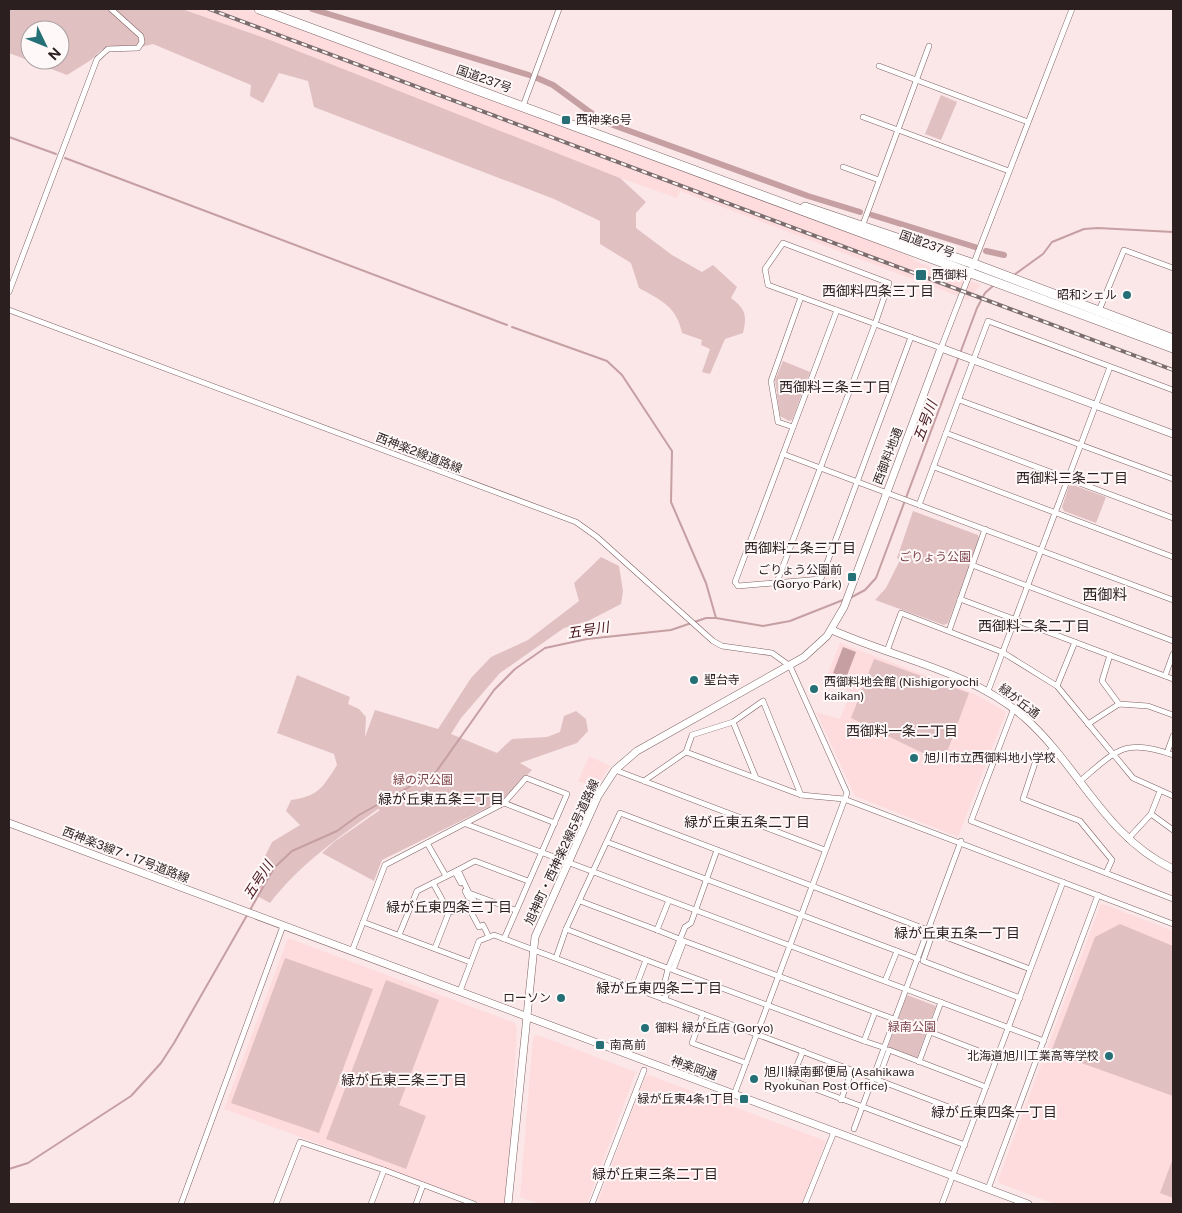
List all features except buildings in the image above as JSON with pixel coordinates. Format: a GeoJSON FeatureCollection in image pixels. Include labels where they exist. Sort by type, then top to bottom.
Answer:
{"type":"FeatureCollection","features":[{"type":"Feature","properties":{"kind":"highway","name":"国道237号"},"geometry":{"type":"LineString","coordinates":[[259,9],[700,172],[861,228],[998,272],[1173,348]]}},
{"type":"Feature","properties":{"kind":"highway","name":"国道237号"},"geometry":{"type":"LineString","coordinates":[[861,228],[970,273],[1173,338]]}},
{"type":"Feature","properties":{"kind":"street"},"geometry":{"type":"LineString","coordinates":[[9,292],[98,59],[108,49],[138,48],[142,42],[141,36],[110,9]]}},
{"type":"Feature","properties":{"kind":"street"},"geometry":{"type":"LineString","coordinates":[[522,106],[559,9]]}},
{"type":"Feature","properties":{"kind":"street"},"geometry":{"type":"LineString","coordinates":[[941,348],[1072,9]]}},
{"type":"Feature","properties":{"kind":"street"},"geometry":{"type":"LineString","coordinates":[[861,228],[929,46]]}},
{"type":"Feature","properties":{"kind":"street"},"geometry":{"type":"LineString","coordinates":[[879,66],[1028,122]]}},
{"type":"Feature","properties":{"kind":"street"},"geometry":{"type":"LineString","coordinates":[[863,117],[1009,171]]}},
{"type":"Feature","properties":{"kind":"street"},"geometry":{"type":"LineString","coordinates":[[843,167],[878,180]]}},
{"type":"Feature","properties":{"kind":"street"},"geometry":{"type":"LineString","coordinates":[[777,582],[875,324],[889,283],[783,243],[765,269],[768,286],[837,310],[875,324],[941,348],[952,351],[1173,434]]}},
{"type":"Feature","properties":{"kind":"street"},"geometry":{"type":"LineString","coordinates":[[1098,314],[1124,250],[1173,268]]}},
{"type":"Feature","properties":{"kind":"street"},"geometry":{"type":"LineString","coordinates":[[793,427],[778,422],[771,381],[801,298]]}},
{"type":"Feature","properties":{"kind":"street","name":"西神楽2線道路線"},"geometry":{"type":"LineString","coordinates":[[9,310],[576,522],[597,537],[698,628],[722,646],[772,653],[790,666]]}},
{"type":"Feature","properties":{"kind":"street"},"geometry":{"type":"LineString","coordinates":[[837,310],[735,582],[738,586],[821,579],[911,337]]}},
{"type":"Feature","properties":{"kind":"street"},"geometry":{"type":"LineString","coordinates":[[920,505],[959,400],[970,358],[988,321],[1173,390]]}},
{"type":"Feature","properties":{"kind":"street","name":"西御料地通"},"geometry":{"type":"LineString","coordinates":[[832,630],[844,607],[941,348]]}},
{"type":"Feature","properties":{"kind":"street"},"geometry":{"type":"LineString","coordinates":[[988,691],[1110,367]]}},
{"type":"Feature","properties":{"kind":"street"},"geometry":{"type":"LineString","coordinates":[[959,400],[1173,479]]}},
{"type":"Feature","properties":{"kind":"street"},"geometry":{"type":"LineString","coordinates":[[946,433],[1173,518]]}},
{"type":"Feature","properties":{"kind":"street"},"geometry":{"type":"LineString","coordinates":[[783,454],[1173,600]]}},
{"type":"Feature","properties":{"kind":"street"},"geometry":{"type":"LineString","coordinates":[[934,467],[1173,557]]}},
{"type":"Feature","properties":{"kind":"street"},"geometry":{"type":"LineString","coordinates":[[948,631],[985,529]]}},
{"type":"Feature","properties":{"kind":"street"},"geometry":{"type":"LineString","coordinates":[[972,565],[1173,641]]}},
{"type":"Feature","properties":{"kind":"street"},"geometry":{"type":"LineString","coordinates":[[960,599],[1173,679]]}},
{"type":"Feature","properties":{"kind":"street"},"geometry":{"type":"LineString","coordinates":[[887,651],[902,614],[1002,652],[1057,686],[1133,778],[1173,796]]}},
{"type":"Feature","properties":{"kind":"street","name":"緑が丘通"},"geometry":{"type":"LineString","coordinates":[[832,630],[988,691],[1014,708],[1053,749],[1128,839],[1157,861],[1173,869]]}},
{"type":"Feature","properties":{"kind":"street","name":"旭神町・西神楽2線5号道路線"},"geometry":{"type":"LineString","coordinates":[[508,1204],[532,950],[539,925],[598,796],[615,770],[637,751],[790,666],[816,647],[832,630]]}},
{"type":"Feature","properties":{"kind":"street"},"geometry":{"type":"LineString","coordinates":[[1057,686],[1075,642]]}},
{"type":"Feature","properties":{"kind":"street"},"geometry":{"type":"LineString","coordinates":[[1165,676],[1173,654]]}},
{"type":"Feature","properties":{"kind":"street"},"geometry":{"type":"LineString","coordinates":[[1110,655],[1102,681],[1119,704]]}},
{"type":"Feature","properties":{"kind":"street"},"geometry":{"type":"LineString","coordinates":[[734,1095],[846,793],[790,666]]}},
{"type":"Feature","properties":{"kind":"street"},"geometry":{"type":"LineString","coordinates":[[644,781],[686,752],[692,735],[733,722],[763,701],[801,795]]}},
{"type":"Feature","properties":{"kind":"street"},"geometry":{"type":"LineString","coordinates":[[1088,724],[1119,704],[1148,706],[1173,716]]}},
{"type":"Feature","properties":{"kind":"street"},"geometry":{"type":"LineString","coordinates":[[1014,708],[971,821],[1173,899]]}},
{"type":"Feature","properties":{"kind":"street"},"geometry":{"type":"LineString","coordinates":[[733,722],[756,778]]}},
{"type":"Feature","properties":{"kind":"street"},"geometry":{"type":"LineString","coordinates":[[1167,753],[1173,736]]}},
{"type":"Feature","properties":{"kind":"street"},"geometry":{"type":"LineString","coordinates":[[1079,782],[1113,754],[1140,746],[1173,756]]}},
{"type":"Feature","properties":{"kind":"street"},"geometry":{"type":"LineString","coordinates":[[1053,749],[1035,763],[1023,800],[1080,821],[1112,860],[1106,873]]}},
{"type":"Feature","properties":{"kind":"street"},"geometry":{"type":"LineString","coordinates":[[686,752],[801,795],[844,800],[961,842],[1173,924]]}},
{"type":"Feature","properties":{"kind":"street"},"geometry":{"type":"LineString","coordinates":[[615,770],[825,850]]}},
{"type":"Feature","properties":{"kind":"street"},"geometry":{"type":"LineString","coordinates":[[181,1204],[283,926],[352,951],[385,866],[504,803],[526,778],[567,794],[504,939]]}},
{"type":"Feature","properties":{"kind":"street"},"geometry":{"type":"LineString","coordinates":[[1128,839],[1151,814],[1160,791]]}},
{"type":"Feature","properties":{"kind":"street"},"geometry":{"type":"LineString","coordinates":[[504,803],[555,823]]}},
{"type":"Feature","properties":{"kind":"street"},"geometry":{"type":"LineString","coordinates":[[556,958],[566,929],[620,813],[1030,969]]}},
{"type":"Feature","properties":{"kind":"street"},"geometry":{"type":"LineString","coordinates":[[1151,814],[1173,830]]}},
{"type":"Feature","properties":{"kind":"street","name":"西神楽3線7・17号道路線"},"geometry":{"type":"LineString","coordinates":[[9,823],[283,926]]}},
{"type":"Feature","properties":{"kind":"street"},"geometry":{"type":"LineString","coordinates":[[466,824],[1044,1041]]}},
{"type":"Feature","properties":{"kind":"street"},"geometry":{"type":"LineString","coordinates":[[607,842],[1020,998]]}},
{"type":"Feature","properties":{"kind":"street"},"geometry":{"type":"LineString","coordinates":[[854,1129],[961,842]]}},
{"type":"Feature","properties":{"kind":"street"},"geometry":{"type":"LineString","coordinates":[[427,843],[446,876]]}},
{"type":"Feature","properties":{"kind":"street"},"geometry":{"type":"LineString","coordinates":[[664,1000],[669,989],[665,981],[682,940],[685,927],[691,923],[717,850]]}},
{"type":"Feature","properties":{"kind":"street"},"geometry":{"type":"LineString","coordinates":[[399,934],[417,891],[476,861],[528,882]]}},
{"type":"Feature","properties":{"kind":"street"},"geometry":{"type":"LineString","coordinates":[[456,871],[468,898],[474,900],[470,910]]}},
{"type":"Feature","properties":{"kind":"street"},"geometry":{"type":"LineString","coordinates":[[456,871],[469,893],[515,910]]}},
{"type":"Feature","properties":{"kind":"street"},"geometry":{"type":"LineString","coordinates":[[942,1204],[1063,882]]}},
{"type":"Feature","properties":{"kind":"street"},"geometry":{"type":"LineString","coordinates":[[433,883],[449,912]]}},
{"type":"Feature","properties":{"kind":"street"},"geometry":{"type":"LineString","coordinates":[[988,1189],[1098,895]]}},
{"type":"Feature","properties":{"kind":"street"},"geometry":{"type":"LineString","coordinates":[[657,930],[669,900]]}},
{"type":"Feature","properties":{"kind":"street"},"geometry":{"type":"LineString","coordinates":[[580,901],[894,1019]]}},
{"type":"Feature","properties":{"kind":"street"},"geometry":{"type":"LineString","coordinates":[[449,912],[470,910]]}},
{"type":"Feature","properties":{"kind":"street"},"geometry":{"type":"LineString","coordinates":[[470,910],[479,926],[483,925],[489,937]]}},
{"type":"Feature","properties":{"kind":"street"},"geometry":{"type":"LineString","coordinates":[[435,948],[449,912]]}},
{"type":"Feature","properties":{"kind":"street"},"geometry":{"type":"LineString","coordinates":[[364,922],[470,962]]}},
{"type":"Feature","properties":{"kind":"street"},"geometry":{"type":"LineString","coordinates":[[566,929],[986,1087]]}},
{"type":"Feature","properties":{"kind":"street"},"geometry":{"type":"LineString","coordinates":[[923,961],[933,932]]}},
{"type":"Feature","properties":{"kind":"street"},"geometry":{"type":"LineString","coordinates":[[460,991],[479,941],[494,935],[975,1116]]}},
{"type":"Feature","properties":{"kind":"street","name":"神楽岡通"},"geometry":{"type":"LineString","coordinates":[[352,951],[1028,1204]]}},
{"type":"Feature","properties":{"kind":"street"},"geometry":{"type":"LineString","coordinates":[[885,981],[897,951]]}},
{"type":"Feature","properties":{"kind":"street"},"geometry":{"type":"LineString","coordinates":[[635,989],[646,960]]}},
{"type":"Feature","properties":{"kind":"street"},"geometry":{"type":"LineString","coordinates":[[919,1062],[941,1002]]}},
{"type":"Feature","properties":{"kind":"street"},"geometry":{"type":"LineString","coordinates":[[864,1041],[874,1012]]}},
{"type":"Feature","properties":{"kind":"street"},"geometry":{"type":"LineString","coordinates":[[703,1014],[692,1043],[746,1063]]}},
{"type":"Feature","properties":{"kind":"street"},"geometry":{"type":"LineString","coordinates":[[930,1032],[997,1058]]}},
{"type":"Feature","properties":{"kind":"street"},"geometry":{"type":"LineString","coordinates":[[878,1080],[889,1050]]}},
{"type":"Feature","properties":{"kind":"street"},"geometry":{"type":"LineString","coordinates":[[802,1051],[791,1080],[965,1145]]}},
{"type":"Feature","properties":{"kind":"street"},"geometry":{"type":"LineString","coordinates":[[592,1204],[644,1070]]}},
{"type":"Feature","properties":{"kind":"street"},"geometry":{"type":"LineString","coordinates":[[841,1100],[852,1070]]}},
{"type":"Feature","properties":{"kind":"street"},"geometry":{"type":"LineString","coordinates":[[806,1204],[834,1132]]}},
{"type":"Feature","properties":{"kind":"street"},"geometry":{"type":"LineString","coordinates":[[276,1204],[300,1142],[384,1170],[474,1204]]}},
{"type":"Feature","properties":{"kind":"street"},"geometry":{"type":"LineString","coordinates":[[371,1204],[384,1170]]}},
{"type":"Feature","properties":{"kind":"street"},"geometry":{"type":"LineString","coordinates":[[416,1204],[423,1185]]}},
{"type":"Feature","properties":{"kind":"shaded area"},"geometry":{"type":"Polygon","coordinates":[[[182,9],[246,9],[903,253],[920,263],[981,285],[968,300],[680,191],[677,198],[620,178],[270,40],[182,9]]]}},
{"type":"Feature","properties":{"kind":"shaded area","name":"旭川市立西御料地小学校"},"geometry":{"type":"Polygon","coordinates":[[[840,643],[973,693],[1006,712],[958,837],[855,796],[816,712],[840,719],[851,692],[825,681],[840,643]]]}},
{"type":"Feature","properties":{"kind":"shaded area"},"geometry":{"type":"Polygon","coordinates":[[[843,647],[856,652],[846,678],[833,673],[843,647]]]}},
{"type":"Feature","properties":{"kind":"shaded area"},"geometry":{"type":"Polygon","coordinates":[[[589,756],[610,766],[596,788],[578,781],[589,756]]]}},
{"type":"Feature","properties":{"kind":"shaded area","name":"北海道旭川工業高等学校"},"geometry":{"type":"Polygon","coordinates":[[[1103,904],[1173,931],[1173,1204],[1055,1204],[999,1183],[998,1180],[1100,906],[1103,904]]]}},
{"type":"Feature","properties":{"kind":"shaded area"},"geometry":{"type":"Polygon","coordinates":[[[288,938],[515,1023],[517,1028],[507,1204],[483,1204],[224,1109],[288,938]]]}},
{"type":"Feature","properties":{"kind":"shaded area"},"geometry":{"type":"Polygon","coordinates":[[[538,1035],[636,1072],[587,1204],[538,1204],[520,1197],[533,1037],[538,1035]]]}},
{"type":"Feature","properties":{"kind":"shaded area"},"geometry":{"type":"Polygon","coordinates":[[[649,1075],[826,1141],[802,1204],[597,1204],[645,1077],[649,1075]]]}},
{"type":"Feature","properties":{"kind":"green space"},"geometry":{"type":"Polygon","coordinates":[[[9,9],[182,9],[270,40],[620,178],[646,202],[636,213],[636,228],[672,255],[702,272],[713,265],[737,287],[731,298],[740,306],[744,313],[743,333],[725,339],[710,374],[702,372],[710,349],[701,345],[702,340],[682,333],[680,324],[672,310],[639,288],[631,263],[600,244],[600,221],[554,199],[314,107],[308,81],[279,73],[263,103],[250,96],[251,85],[153,44],[137,48],[101,50],[91,60],[67,75],[54,70],[70,70],[70,20],[20,20],[20,57],[9,53],[9,9]]]}},
{"type":"Feature","properties":{"kind":"green space"},"geometry":{"type":"Polygon","coordinates":[[[941,95],[957,102],[941,140],[925,134],[941,95]]]}},
{"type":"Feature","properties":{"kind":"green space"},"geometry":{"type":"Polygon","coordinates":[[[783,361],[810,372],[792,420],[789,421],[780,416],[775,380],[783,361]]]}},
{"type":"Feature","properties":{"kind":"green space"},"geometry":{"type":"Polygon","coordinates":[[[1073,485],[1106,497],[1096,523],[1064,511],[1062,507],[1069,486],[1073,485]]]}},
{"type":"Feature","properties":{"kind":"green space","name":"ごりょう公園"},"geometry":{"type":"Polygon","coordinates":[[[913,511],[978,535],[979,539],[948,623],[944,625],[875,600],[886,588],[900,560],[897,558],[913,511]]]}},
{"type":"Feature","properties":{"kind":"green space","name":"緑の沢公園"},"geometry":{"type":"Polygon","coordinates":[[[601,557],[619,566],[623,591],[621,604],[588,621],[564,628],[500,673],[461,718],[451,734],[497,753],[512,739],[547,737],[560,732],[564,716],[576,711],[586,719],[588,731],[577,743],[520,763],[532,770],[503,800],[382,860],[374,881],[322,853],[334,842],[380,810],[378,809],[334,841],[307,864],[270,903],[248,891],[272,842],[300,825],[286,811],[291,800],[308,796],[319,790],[337,765],[334,754],[277,733],[297,675],[350,697],[348,704],[359,709],[366,717],[365,737],[375,710],[438,729],[471,678],[491,657],[528,640],[579,601],[574,583],[601,557]]]}},
{"type":"Feature","properties":{"kind":"green space"},"geometry":{"type":"Polygon","coordinates":[[[874,659],[969,693],[943,763],[851,718],[874,659]]]}},
{"type":"Feature","properties":{"kind":"green space"},"geometry":{"type":"Polygon","coordinates":[[[1120,924],[1173,946],[1173,1096],[1051,1052],[1095,937],[1120,924]]]}},
{"type":"Feature","properties":{"kind":"green space"},"geometry":{"type":"Polygon","coordinates":[[[285,958],[373,989],[319,1133],[231,1103],[285,958]]]}},
{"type":"Feature","properties":{"kind":"green space"},"geometry":{"type":"Polygon","coordinates":[[[386,980],[439,1000],[399,1105],[426,1116],[406,1169],[326,1139],[386,980]]]}},
{"type":"Feature","properties":{"kind":"green space","name":"緑南公園"},"geometry":{"type":"Polygon","coordinates":[[[907,995],[936,1006],[917,1058],[888,1047],[907,995]]]}},
{"type":"Feature","properties":{"kind":"green space"},"geometry":{"type":"Polygon","coordinates":[[[1173,1158],[1173,1198],[1160,1193],[1173,1158]]]}},
{"type":"Feature","properties":{"kind":"waterway"},"geometry":{"type":"LineString","coordinates":[[312,9],[529,75]]}},
{"type":"Feature","properties":{"kind":"waterway"},"geometry":{"type":"LineString","coordinates":[[537,78],[553,85],[602,121],[808,196],[860,212]]}},
{"type":"Feature","properties":{"kind":"waterway"},"geometry":{"type":"LineString","coordinates":[[9,137],[56,154]]}},
{"type":"Feature","properties":{"kind":"waterway"},"geometry":{"type":"LineString","coordinates":[[65,158],[507,325]]}},
{"type":"Feature","properties":{"kind":"waterway"},"geometry":{"type":"LineString","coordinates":[[872,215],[975,247]]}},
{"type":"Feature","properties":{"kind":"waterway","name":"五号川"},"geometry":{"type":"LineString","coordinates":[[1014,275],[1043,254],[1052,242],[1084,229],[1173,232]]}},
{"type":"Feature","properties":{"kind":"waterway"},"geometry":{"type":"LineString","coordinates":[[986,251],[1004,255]]}},
{"type":"Feature","properties":{"kind":"waterway","name":"五号川"},"geometry":{"type":"LineString","coordinates":[[850,598],[865,590],[876,578],[977,308],[985,293],[994,285]]}},
{"type":"Feature","properties":{"kind":"waterway"},"geometry":{"type":"LineString","coordinates":[[512,327],[607,361],[622,375],[672,451],[671,502],[706,583],[716,618]]}},
{"type":"Feature","properties":{"kind":"waterway","name":"五号川"},"geometry":{"type":"LineString","coordinates":[[9,1169],[28,1163],[131,1096],[161,1063],[174,1043],[274,868],[292,851],[337,831],[359,815],[436,772],[494,690],[515,669],[545,648],[587,639],[671,630],[706,618],[763,626],[790,621],[843,600]]}},
{"type":"Feature","properties":{"kind":"railway"},"geometry":{"type":"LineString","coordinates":[[209,9],[1173,370]]}},
{"type":"Feature","properties":{"kind":"place","name":"西神楽6号"},"geometry":{"type":"Point","coordinates":[566,120]}},
{"type":"Feature","properties":{"kind":"place","name":"西御料"},"geometry":{"type":"Point","coordinates":[921,275]}},
{"type":"Feature","properties":{"kind":"place","name":"昭和シェル"},"geometry":{"type":"Point","coordinates":[1127,295]}},
{"type":"Feature","properties":{"kind":"place","name":"ごりょう公園前 (Goryo Park)"},"geometry":{"type":"Point","coordinates":[852,577]}},
{"type":"Feature","properties":{"kind":"place","name":"聖台寺"},"geometry":{"type":"Point","coordinates":[694,680]}},
{"type":"Feature","properties":{"kind":"place","name":"西御料地会館 (Nishigoryochi kaikan)"},"geometry":{"type":"Point","coordinates":[814,689]}},
{"type":"Feature","properties":{"kind":"place","name":"旭川市立西御料地小学校"},"geometry":{"type":"Point","coordinates":[914,758]}},
{"type":"Feature","properties":{"kind":"place","name":"ローソン"},"geometry":{"type":"Point","coordinates":[561,998]}},
{"type":"Feature","properties":{"kind":"place","name":"御料 緑が丘店 (Goryo)"},"geometry":{"type":"Point","coordinates":[645,1028]}},
{"type":"Feature","properties":{"kind":"place","name":"南高前"},"geometry":{"type":"Point","coordinates":[600,1045]}},
{"type":"Feature","properties":{"kind":"place","name":"北海道旭川工業高等学校"},"geometry":{"type":"Point","coordinates":[1109,1056]}},
{"type":"Feature","properties":{"kind":"place","name":"旭川緑南郵便局 (Asahikawa Ryokunan Post Office)"},"geometry":{"type":"Point","coordinates":[754,1079]}},
{"type":"Feature","properties":{"kind":"place","name":"緑が丘東4条1丁目"},"geometry":{"type":"Point","coordinates":[744,1099]}},
{"type":"Feature","properties":{"kind":"district","name":"西御料四条三丁目"},"geometry":{"type":"Point","coordinates":[878,291]}},
{"type":"Feature","properties":{"kind":"district","name":"西御料三条三丁目"},"geometry":{"type":"Point","coordinates":[835,387]}},
{"type":"Feature","properties":{"kind":"district","name":"西御料三条二丁目"},"geometry":{"type":"Point","coordinates":[1072,478]}},
{"type":"Feature","properties":{"kind":"district","name":"西御料二条三丁目"},"geometry":{"type":"Point","coordinates":[800,548]}},
{"type":"Feature","properties":{"kind":"district","name":"西御料"},"geometry":{"type":"Point","coordinates":[1105,595]}},
{"type":"Feature","properties":{"kind":"district","name":"西御料二条二丁目"},"geometry":{"type":"Point","coordinates":[1034,626]}},
{"type":"Feature","properties":{"kind":"district","name":"西御料一条二丁目"},"geometry":{"type":"Point","coordinates":[902,731]}},
{"type":"Feature","properties":{"kind":"district","name":"緑が丘東五条三丁目"},"geometry":{"type":"Point","coordinates":[441,799]}},
{"type":"Feature","properties":{"kind":"district","name":"緑が丘東五条二丁目"},"geometry":{"type":"Point","coordinates":[747,822]}},
{"type":"Feature","properties":{"kind":"district","name":"緑が丘東四条三丁目"},"geometry":{"type":"Point","coordinates":[449,907]}},
{"type":"Feature","properties":{"kind":"district","name":"緑が丘東五条一丁目"},"geometry":{"type":"Point","coordinates":[957,933]}},
{"type":"Feature","properties":{"kind":"district","name":"緑が丘東四条二丁目"},"geometry":{"type":"Point","coordinates":[659,988]}},
{"type":"Feature","properties":{"kind":"district","name":"緑が丘東三条三丁目"},"geometry":{"type":"Point","coordinates":[404,1080]}},
{"type":"Feature","properties":{"kind":"district","name":"緑が丘東四条一丁目"},"geometry":{"type":"Point","coordinates":[994,1112]}},
{"type":"Feature","properties":{"kind":"district","name":"緑が丘東三条二丁目"},"geometry":{"type":"Point","coordinates":[655,1174]}}]}
